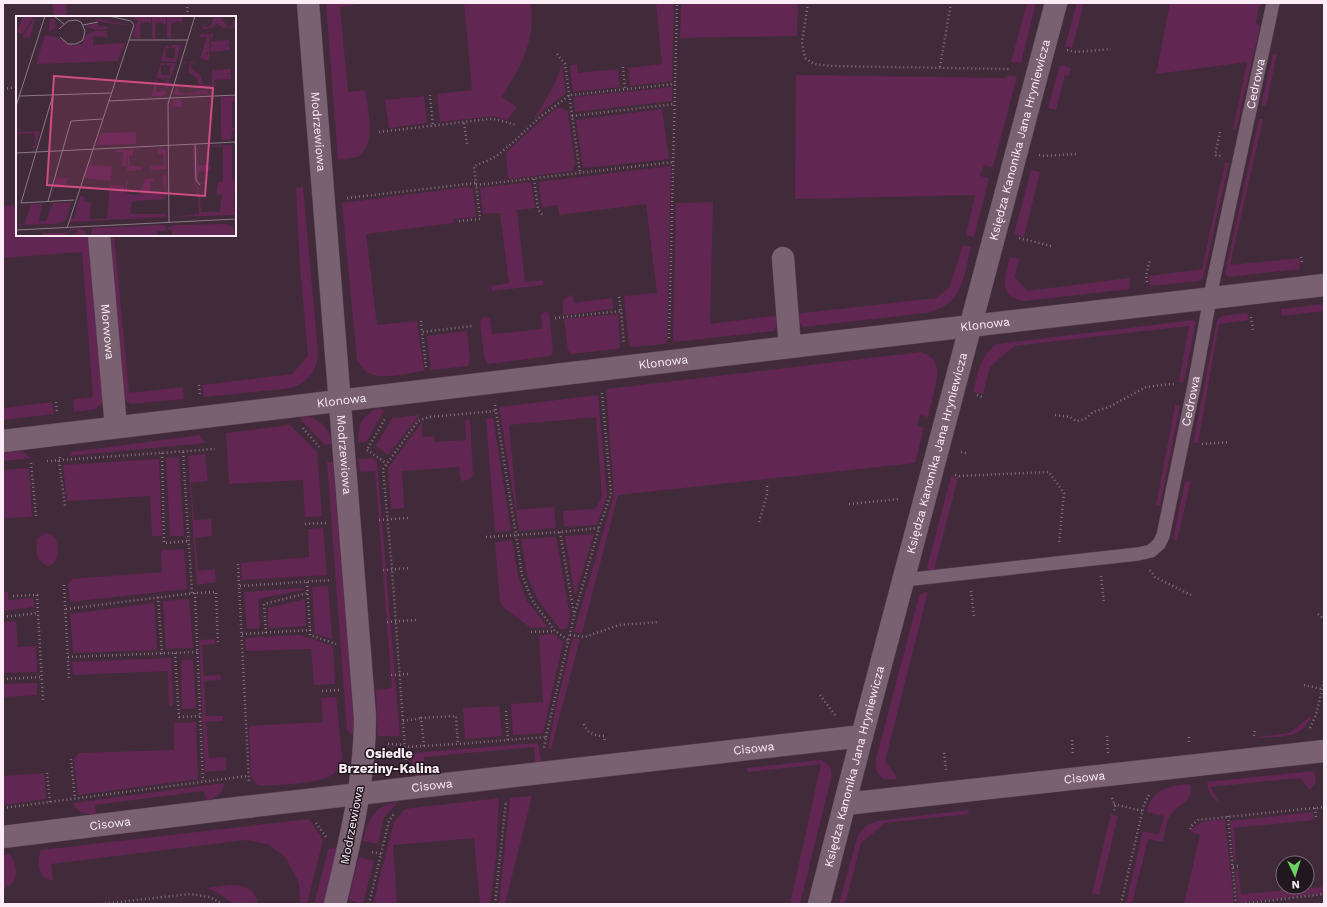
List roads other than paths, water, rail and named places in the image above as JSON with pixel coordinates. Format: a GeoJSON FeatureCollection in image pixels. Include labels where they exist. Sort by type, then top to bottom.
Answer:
{"type":"FeatureCollection","features":[{"type":"Feature","properties":{"kind":"street","name":"Modrzewiowa"},"geometry":{"type":"LineString","coordinates":[[308,3],[365,717],[365,743],[360,795],[334,904]]}},
{"type":"Feature","properties":{"kind":"street","name":"Księdza Kanonika Jana Hryniewicza"},"geometry":{"type":"LineString","coordinates":[[819,904],[1056,3]]}},
{"type":"Feature","properties":{"kind":"street","name":"Morwowa"},"geometry":{"type":"LineString","coordinates":[[99,236],[116,427]]}},
{"type":"Feature","properties":{"kind":"street"},"geometry":{"type":"LineString","coordinates":[[784,258],[790,347]]}},
{"type":"Feature","properties":{"kind":"street","name":"Klonowa"},"geometry":{"type":"LineString","coordinates":[[3,441],[1324,285]]}},
{"type":"Feature","properties":{"kind":"street","name":"Cisowa"},"geometry":{"type":"LineString","coordinates":[[3,837],[862,736]]}},
{"type":"Feature","properties":{"kind":"street","name":"Cisowa"},"geometry":{"type":"LineString","coordinates":[[845,804],[1323,748]]}},
{"type":"Feature","properties":{"kind":"lane","name":"Cedrowa"},"geometry":{"type":"LineString","coordinates":[[904,580],[1138,554],[1151,551],[1159,544],[1163,536],[1182,447],[1210,298],[1273,3]]}},
{"type":"Feature","properties":{"kind":"district","name":"Osiedle Brzeziny-Kalina"},"geometry":{"type":"Point","coordinates":[389,760]}}]}
